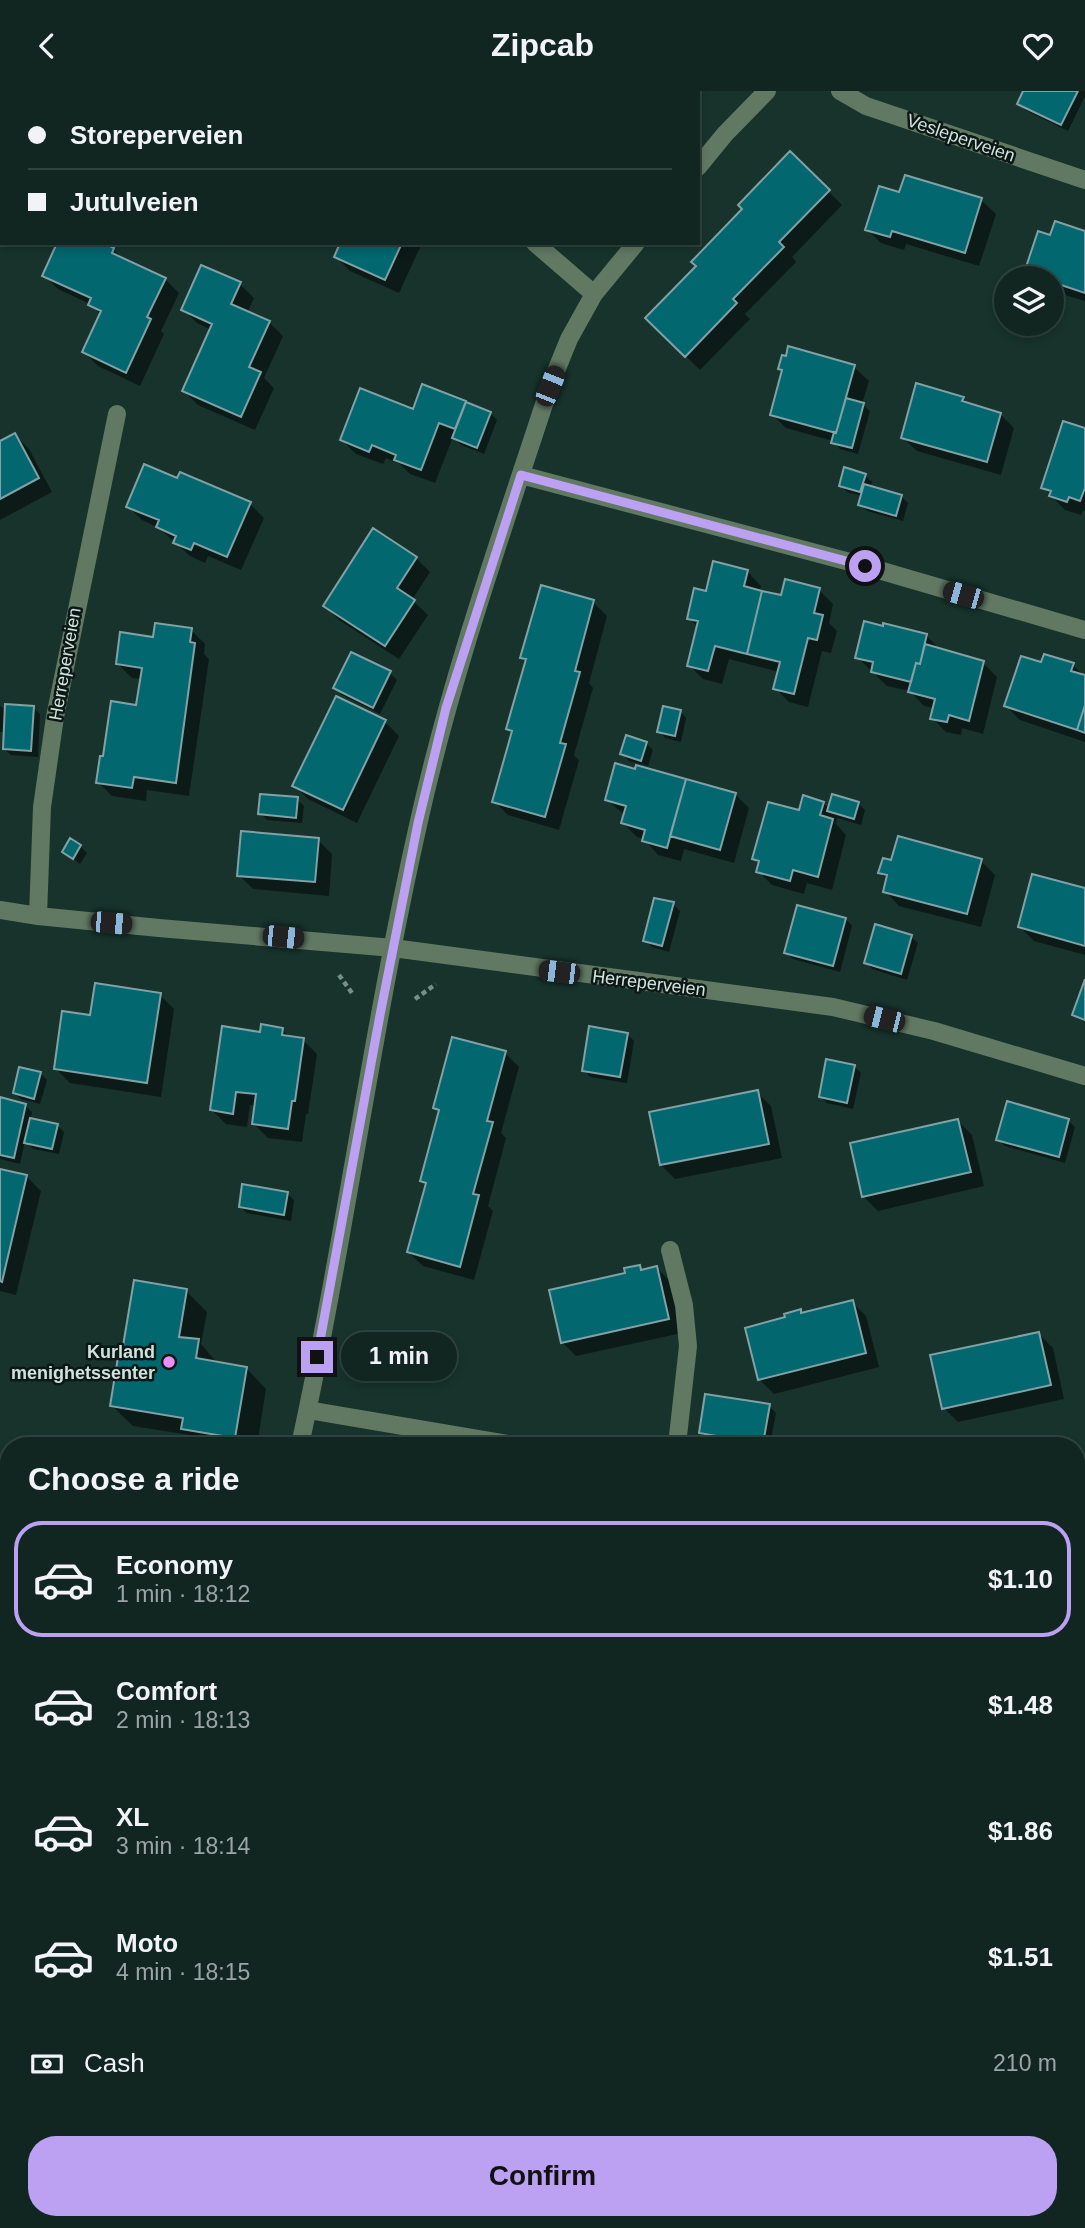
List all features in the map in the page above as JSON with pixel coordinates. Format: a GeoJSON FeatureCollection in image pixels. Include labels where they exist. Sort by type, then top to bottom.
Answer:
{"type":"FeatureCollection","features":[{"type":"Feature","properties":{"kind":"street"},"geometry":{"type":"LineString","coordinates":[[700,165],[767,91]]}},
{"type":"Feature","properties":{"kind":"street","name":"Vesleperveien"},"geometry":{"type":"LineString","coordinates":[[840,91],[866,106],[1085,180]]}},
{"type":"Feature","properties":{"kind":"street"},"geometry":{"type":"LineString","coordinates":[[537,245],[594,294]]}},
{"type":"Feature","properties":{"kind":"street"},"geometry":{"type":"LineString","coordinates":[[302,1437],[393,948],[418,823],[446,708],[550,386],[569,339],[594,294],[634,245]]}},
{"type":"Feature","properties":{"kind":"street","name":"Herreperveien"},"geometry":{"type":"LineString","coordinates":[[38,916],[42,807],[55,717],[117,414]]}},
{"type":"Feature","properties":{"kind":"street"},"geometry":{"type":"LineString","coordinates":[[521,475],[865,566],[1085,630]]}},
{"type":"Feature","properties":{"kind":"street","name":"Herreperveien"},"geometry":{"type":"LineString","coordinates":[[0,910],[38,916],[393,948],[533,969],[833,1007],[934,1031],[1085,1076]]}},
{"type":"Feature","properties":{"kind":"street"},"geometry":{"type":"LineString","coordinates":[[670,1250],[684,1305],[688,1346],[678,1437]]}},
{"type":"Feature","properties":{"kind":"street"},"geometry":{"type":"LineString","coordinates":[[308,1410],[466,1437]]}},
{"type":"Feature","properties":{"kind":"building"},"geometry":{"type":"Polygon","coordinates":[[[1023,91],[1078,91],[1061,125],[1017,104],[1023,91]]]}},
{"type":"Feature","properties":{"kind":"building"},"geometry":{"type":"Polygon","coordinates":[[[790,151],[830,190],[779,242],[784,247],[733,299],[737,303],[685,357],[645,318],[696,266],[691,262],[742,209],[738,205],[790,151]]]}},
{"type":"Feature","properties":{"kind":"building"},"geometry":{"type":"Polygon","coordinates":[[[905,175],[982,198],[965,253],[892,231],[890,237],[865,230],[879,186],[899,192],[905,175]]]}},
{"type":"Feature","properties":{"kind":"building"},"geometry":{"type":"Polygon","coordinates":[[[1055,221],[1085,231],[1085,293],[1064,286],[1064,266],[1026,266],[1038,231],[1050,235],[1055,221]]]}},
{"type":"Feature","properties":{"kind":"building"},"geometry":{"type":"Polygon","coordinates":[[[56,245],[108,245],[114,248],[112,253],[166,278],[147,317],[151,319],[126,373],[82,352],[101,311],[88,305],[91,298],[42,276],[56,245]]]}},
{"type":"Feature","properties":{"kind":"building"},"geometry":{"type":"Polygon","coordinates":[[[339,245],[401,245],[385,280],[334,257],[339,245]]]}},
{"type":"Feature","properties":{"kind":"building"},"geometry":{"type":"Polygon","coordinates":[[[201,265],[241,282],[231,304],[270,321],[249,367],[261,372],[241,417],[182,391],[212,324],[181,310],[201,265]]]}},
{"type":"Feature","properties":{"kind":"building"},"geometry":{"type":"Polygon","coordinates":[[[788,346],[855,365],[836,433],[770,415],[782,370],[778,369],[782,355],[786,356],[788,346]]]}},
{"type":"Feature","properties":{"kind":"building"},"geometry":{"type":"Polygon","coordinates":[[[916,383],[964,397],[962,401],[1001,413],[987,462],[901,438],[916,383]]]}},
{"type":"Feature","properties":{"kind":"building"},"geometry":{"type":"Polygon","coordinates":[[[422,384],[466,401],[455,429],[439,423],[421,470],[394,460],[396,455],[372,445],[369,452],[340,440],[360,388],[413,409],[422,384]]]}},
{"type":"Feature","properties":{"kind":"building"},"geometry":{"type":"Polygon","coordinates":[[[846,398],[864,403],[852,448],[831,443],[846,398]]]}},
{"type":"Feature","properties":{"kind":"building"},"geometry":{"type":"Polygon","coordinates":[[[466,402],[491,412],[477,448],[452,438],[466,402]]]}},
{"type":"Feature","properties":{"kind":"building"},"geometry":{"type":"Polygon","coordinates":[[[1063,421],[1085,428],[1085,488],[1080,501],[1069,497],[1067,502],[1049,496],[1051,491],[1041,488],[1063,421]]]}},
{"type":"Feature","properties":{"kind":"building"},"geometry":{"type":"Polygon","coordinates":[[[15,433],[39,478],[0,499],[0,441],[15,433]]]}},
{"type":"Feature","properties":{"kind":"building"},"geometry":{"type":"Polygon","coordinates":[[[144,464],[177,478],[180,472],[251,502],[227,557],[194,543],[191,550],[173,543],[176,536],[156,527],[159,520],[126,507],[144,464]]]}},
{"type":"Feature","properties":{"kind":"building"},"geometry":{"type":"Polygon","coordinates":[[[844,467],[866,474],[860,492],[839,486],[844,467]]]}},
{"type":"Feature","properties":{"kind":"building"},"geometry":{"type":"Polygon","coordinates":[[[864,484],[902,495],[896,516],[858,505],[864,484]]]}},
{"type":"Feature","properties":{"kind":"building"},"geometry":{"type":"Polygon","coordinates":[[[373,528],[417,557],[397,588],[415,600],[385,646],[323,606],[373,528]]]}},
{"type":"Feature","properties":{"kind":"building"},"geometry":{"type":"Polygon","coordinates":[[[713,561],[748,570],[744,586],[762,591],[747,654],[715,646],[708,671],[687,666],[698,621],[687,619],[694,588],[706,591],[713,561]]]}},
{"type":"Feature","properties":{"kind":"building"},"geometry":{"type":"Polygon","coordinates":[[[785,579],[820,588],[814,613],[823,615],[817,640],[808,638],[794,694],[773,689],[780,662],[747,654],[762,591],[781,595],[785,579]]]}},
{"type":"Feature","properties":{"kind":"building"},"geometry":{"type":"Polygon","coordinates":[[[541,585],[594,600],[575,671],[580,672],[560,743],[566,744],[545,817],[492,802],[512,731],[506,729],[526,659],[520,658],[541,585]]]}},
{"type":"Feature","properties":{"kind":"building"},"geometry":{"type":"Polygon","coordinates":[[[864,621],[927,634],[920,664],[916,663],[911,682],[871,672],[873,662],[855,658],[864,621]]]}},
{"type":"Feature","properties":{"kind":"building"},"geometry":{"type":"Polygon","coordinates":[[[155,623],[192,628],[190,642],[195,643],[176,783],[134,777],[132,788],[96,783],[111,701],[136,705],[142,668],[116,664],[120,632],[153,637],[155,623]]]}},
{"type":"Feature","properties":{"kind":"building"},"geometry":{"type":"Polygon","coordinates":[[[925,644],[984,661],[969,721],[949,715],[947,722],[930,719],[935,699],[908,692],[916,663],[920,664],[925,644]]]}},
{"type":"Feature","properties":{"kind":"building"},"geometry":{"type":"Polygon","coordinates":[[[351,652],[391,671],[373,708],[333,688],[351,652]]]}},
{"type":"Feature","properties":{"kind":"building"},"geometry":{"type":"Polygon","coordinates":[[[1044,654],[1074,663],[1071,671],[1085,675],[1085,705],[1077,730],[1004,706],[1021,656],[1041,662],[1044,654]]]}},
{"type":"Feature","properties":{"kind":"building"},"geometry":{"type":"Polygon","coordinates":[[[336,696],[386,720],[343,810],[292,786],[336,696]]]}},
{"type":"Feature","properties":{"kind":"building"},"geometry":{"type":"Polygon","coordinates":[[[5,704],[34,706],[31,751],[3,749],[5,704]]]}},
{"type":"Feature","properties":{"kind":"building"},"geometry":{"type":"Polygon","coordinates":[[[1085,705],[1085,733],[1077,730],[1085,705]]]}},
{"type":"Feature","properties":{"kind":"building"},"geometry":{"type":"Polygon","coordinates":[[[663,706],[681,710],[675,736],[657,732],[663,706]]]}},
{"type":"Feature","properties":{"kind":"building"},"geometry":{"type":"Polygon","coordinates":[[[626,735],[647,742],[641,761],[620,754],[626,735]]]}},
{"type":"Feature","properties":{"kind":"building"},"geometry":{"type":"Polygon","coordinates":[[[615,763],[635,769],[636,765],[686,779],[667,848],[642,841],[645,830],[621,823],[626,806],[605,800],[615,763]]]}},
{"type":"Feature","properties":{"kind":"building"},"geometry":{"type":"Polygon","coordinates":[[[686,779],[736,793],[720,850],[670,836],[686,779]]]}},
{"type":"Feature","properties":{"kind":"building"},"geometry":{"type":"Polygon","coordinates":[[[260,794],[298,797],[296,818],[258,814],[260,794]]]}},
{"type":"Feature","properties":{"kind":"building"},"geometry":{"type":"Polygon","coordinates":[[[832,794],[859,802],[854,819],[827,811],[832,794]]]}},
{"type":"Feature","properties":{"kind":"building"},"geometry":{"type":"Polygon","coordinates":[[[803,795],[824,802],[820,815],[833,819],[818,877],[793,870],[790,881],[756,872],[759,861],[752,859],[768,802],[799,810],[803,795]]]}},
{"type":"Feature","properties":{"kind":"building"},"geometry":{"type":"Polygon","coordinates":[[[241,831],[319,838],[315,882],[237,876],[241,831]]]}},
{"type":"Feature","properties":{"kind":"building"},"geometry":{"type":"Polygon","coordinates":[[[898,836],[982,859],[967,914],[883,892],[887,875],[878,873],[883,858],[891,860],[898,836]]]}},
{"type":"Feature","properties":{"kind":"building"},"geometry":{"type":"Polygon","coordinates":[[[70,838],[81,845],[73,859],[62,852],[70,838]]]}},
{"type":"Feature","properties":{"kind":"building"},"geometry":{"type":"Polygon","coordinates":[[[1032,874],[1085,888],[1085,946],[1018,927],[1032,874]]]}},
{"type":"Feature","properties":{"kind":"building"},"geometry":{"type":"Polygon","coordinates":[[[654,898],[674,902],[662,946],[643,941],[654,898]]]}},
{"type":"Feature","properties":{"kind":"building"},"geometry":{"type":"Polygon","coordinates":[[[797,905],[846,918],[833,966],[784,953],[797,905]]]}},
{"type":"Feature","properties":{"kind":"building"},"geometry":{"type":"Polygon","coordinates":[[[875,924],[912,935],[901,974],[864,963],[875,924]]]}},
{"type":"Feature","properties":{"kind":"building"},"geometry":{"type":"Polygon","coordinates":[[[1085,979],[1085,1020],[1072,1015],[1085,979]]]}},
{"type":"Feature","properties":{"kind":"building"},"geometry":{"type":"Polygon","coordinates":[[[95,983],[161,993],[147,1083],[54,1069],[62,1011],[90,1015],[95,983]]]}},
{"type":"Feature","properties":{"kind":"building"},"geometry":{"type":"Polygon","coordinates":[[[261,1024],[283,1028],[282,1035],[304,1038],[288,1129],[252,1124],[256,1094],[236,1092],[233,1114],[210,1110],[222,1026],[260,1032],[261,1024]]]}},
{"type":"Feature","properties":{"kind":"building"},"geometry":{"type":"Polygon","coordinates":[[[589,1026],[628,1033],[620,1077],[582,1071],[589,1026]]]}},
{"type":"Feature","properties":{"kind":"building"},"geometry":{"type":"Polygon","coordinates":[[[452,1037],[506,1051],[487,1121],[493,1122],[473,1194],[479,1195],[460,1267],[407,1252],[426,1183],[420,1181],[439,1110],[433,1108],[452,1037]]]}},
{"type":"Feature","properties":{"kind":"building"},"geometry":{"type":"Polygon","coordinates":[[[826,1059],[855,1065],[847,1103],[819,1097],[826,1059]]]}},
{"type":"Feature","properties":{"kind":"building"},"geometry":{"type":"Polygon","coordinates":[[[19,1067],[41,1072],[34,1099],[13,1093],[19,1067]]]}},
{"type":"Feature","properties":{"kind":"building"},"geometry":{"type":"Polygon","coordinates":[[[758,1090],[769,1144],[660,1165],[649,1112],[758,1090]]]}},
{"type":"Feature","properties":{"kind":"building"},"geometry":{"type":"Polygon","coordinates":[[[0,1097],[26,1104],[14,1158],[0,1155],[0,1097]]]}},
{"type":"Feature","properties":{"kind":"building"},"geometry":{"type":"Polygon","coordinates":[[[1007,1101],[1069,1119],[1059,1157],[996,1140],[1007,1101]]]}},
{"type":"Feature","properties":{"kind":"building"},"geometry":{"type":"Polygon","coordinates":[[[30,1118],[58,1124],[52,1149],[24,1143],[30,1118]]]}},
{"type":"Feature","properties":{"kind":"building"},"geometry":{"type":"Polygon","coordinates":[[[958,1119],[971,1172],[862,1197],[850,1143],[958,1119]]]}},
{"type":"Feature","properties":{"kind":"building"},"geometry":{"type":"Polygon","coordinates":[[[0,1169],[27,1175],[2,1282],[0,1281],[0,1169]]]}},
{"type":"Feature","properties":{"kind":"building"},"geometry":{"type":"Polygon","coordinates":[[[242,1184],[288,1192],[284,1215],[239,1207],[242,1184]]]}},
{"type":"Feature","properties":{"kind":"building"},"geometry":{"type":"Polygon","coordinates":[[[640,1265],[641,1270],[657,1266],[669,1319],[561,1343],[549,1290],[625,1273],[624,1268],[640,1265]]]}},
{"type":"Feature","properties":{"kind":"building","name":"Kurland menighetssenter"},"geometry":{"type":"Polygon","coordinates":[[[134,1280],[187,1289],[179,1337],[199,1339],[196,1358],[247,1367],[235,1437],[181,1429],[183,1418],[110,1406],[118,1357],[121,1358],[134,1280]]]}},
{"type":"Feature","properties":{"kind":"building"},"geometry":{"type":"Polygon","coordinates":[[[853,1300],[866,1353],[758,1380],[745,1328],[785,1317],[784,1314],[801,1309],[801,1313],[853,1300]]]}},
{"type":"Feature","properties":{"kind":"building"},"geometry":{"type":"Polygon","coordinates":[[[1039,1332],[1051,1385],[942,1409],[930,1355],[1039,1332]]]}},
{"type":"Feature","properties":{"kind":"building"},"geometry":{"type":"Polygon","coordinates":[[[705,1394],[770,1404],[764,1437],[722,1437],[699,1433],[705,1394]]]}},
{"type":"Feature","properties":{"kind":"place","name":"Kurland menighetssenter"},"geometry":{"type":"Point","coordinates":[169,1362]}},
{"type":"Feature","properties":{"kind":"route"},"geometry":{"type":"LineString","coordinates":[[317,1357],[418,823],[446,708],[521,475],[865,566]]}}]}
